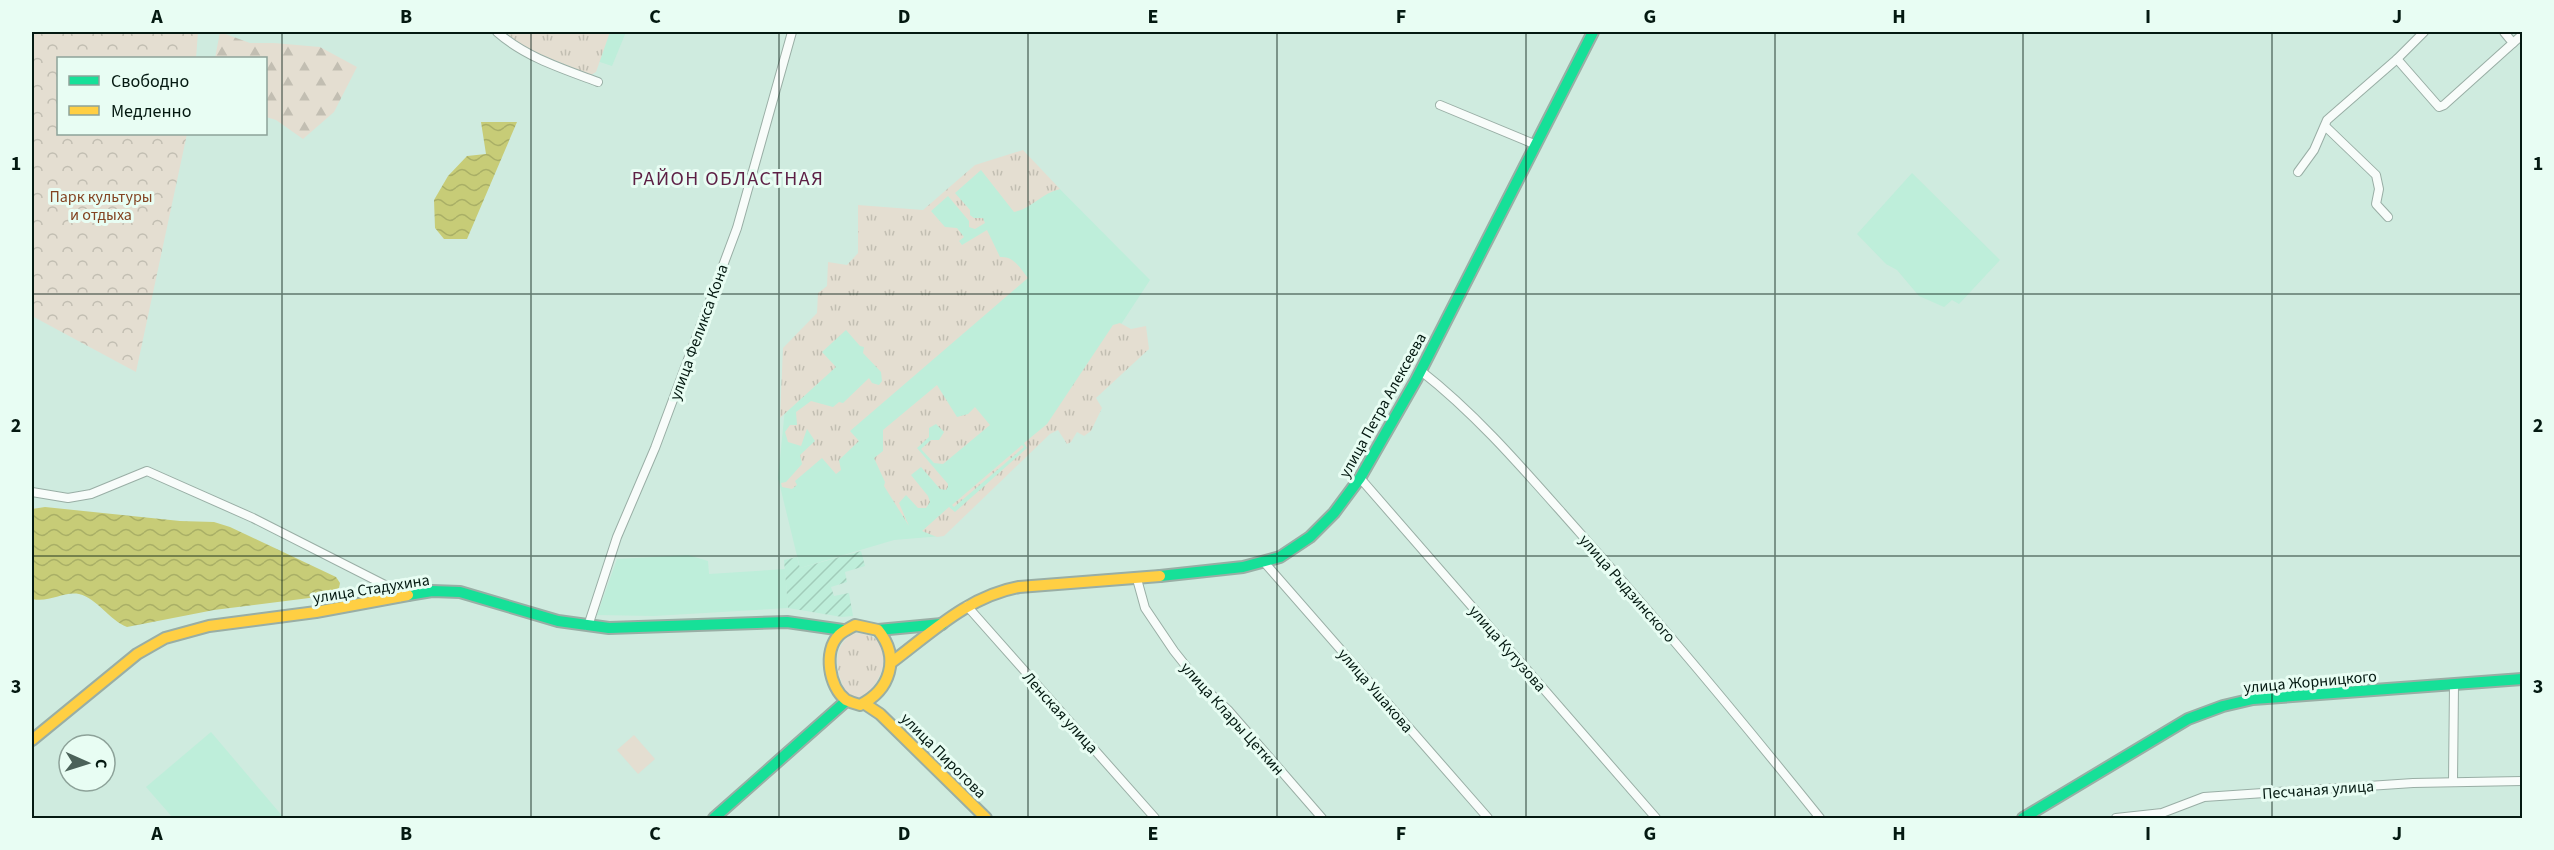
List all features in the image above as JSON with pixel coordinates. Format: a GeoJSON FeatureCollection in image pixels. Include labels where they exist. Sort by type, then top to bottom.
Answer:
{"type":"FeatureCollection","features":[{"type":"Feature","properties":{"kind":"street"},"geometry":{"type":"LineString","coordinates":[[497,32],[511,44],[532,55],[598,82]]}},
{"type":"Feature","properties":{"kind":"street","name":"улица Феликса Кона"},"geometry":{"type":"LineString","coordinates":[[588,626],[617,537],[655,448],[737,228],[792,32]]}},
{"type":"Feature","properties":{"kind":"street","name":"улица Петра Алексеева"},"geometry":{"type":"LineString","coordinates":[[892,662],[967,606],[998,591],[1020,587],[1137,579],[1243,567],[1280,557],[1310,537],[1334,513],[1360,478],[1421,371],[1534,144],[1593,32]]}},
{"type":"Feature","properties":{"kind":"street"},"geometry":{"type":"LineString","coordinates":[[2298,172],[2314,150],[2334,113],[2397,59],[2424,32]]}},
{"type":"Feature","properties":{"kind":"street"},"geometry":{"type":"LineString","coordinates":[[2504,32],[2513,43]]}},
{"type":"Feature","properties":{"kind":"street"},"geometry":{"type":"LineString","coordinates":[[2397,59],[2439,107],[2523,35]]}},
{"type":"Feature","properties":{"kind":"street"},"geometry":{"type":"LineString","coordinates":[[1440,105],[1534,144]]}},
{"type":"Feature","properties":{"kind":"street"},"geometry":{"type":"LineString","coordinates":[[2325,126],[2376,175],[2379,189],[2376,204],[2388,217]]}},
{"type":"Feature","properties":{"kind":"street","name":"улица Рыдзинского"},"geometry":{"type":"LineString","coordinates":[[1421,371],[1448,392],[1555,505],[1701,671],[1820,819]]}},
{"type":"Feature","properties":{"kind":"street"},"geometry":{"type":"LineString","coordinates":[[32,492],[68,498],[91,494],[147,471],[253,518],[385,585],[400,597]]}},
{"type":"Feature","properties":{"kind":"street","name":"улица Кутузова"},"geometry":{"type":"LineString","coordinates":[[1360,478],[1656,819]]}},
{"type":"Feature","properties":{"kind":"street","name":"улица Ушакова"},"geometry":{"type":"LineString","coordinates":[[1264,562],[1488,819]]}},
{"type":"Feature","properties":{"kind":"street","name":"улица Клары Цеткин"},"geometry":{"type":"LineString","coordinates":[[1137,579],[1145,608],[1174,651],[1201,685],[1229,711],[1322,819]]}},
{"type":"Feature","properties":{"kind":"street","name":"улица Стадухина"},"geometry":{"type":"LineString","coordinates":[[32,740],[136,654],[165,638],[209,626],[316,612],[432,591],[460,592],[558,621],[588,626],[654,628],[787,622],[843,630]]}},
{"type":"Feature","properties":{"kind":"street","name":"Ленская улица"},"geometry":{"type":"LineString","coordinates":[[967,606],[1155,819]]}},
{"type":"Feature","properties":{"kind":"street"},"geometry":{"type":"LineString","coordinates":[[830,648],[834,638],[843,630],[855,626],[878,630],[942,624]]}},
{"type":"Feature","properties":{"kind":"street"},"geometry":{"type":"LineString","coordinates":[[819,627],[827,634],[836,690],[846,702],[855,705],[865,704],[879,693],[892,662],[891,647],[878,630]]}},
{"type":"Feature","properties":{"kind":"street","name":"улица Жорницкого"},"geometry":{"type":"LineString","coordinates":[[2028,818],[2188,719],[2212,709],[2253,699],[2523,680]]}},
{"type":"Feature","properties":{"kind":"street"},"geometry":{"type":"LineString","coordinates":[[2453,782],[2454,685]]}},
{"type":"Feature","properties":{"kind":"street","name":"улица Пирогова"},"geometry":{"type":"LineString","coordinates":[[879,693],[880,714]]}},
{"type":"Feature","properties":{"kind":"street"},"geometry":{"type":"LineString","coordinates":[[714,819],[846,702]]}},
{"type":"Feature","properties":{"kind":"street","name":"улица Пирогова"},"geometry":{"type":"LineString","coordinates":[[865,704],[880,714],[986,819]]}},
{"type":"Feature","properties":{"kind":"street","name":"Песчаная улица"},"geometry":{"type":"LineString","coordinates":[[2116,819],[2162,813],[2204,798],[2453,782],[2523,781]]}},
{"type":"Feature","properties":{"kind":"shaded area"},"geometry":{"type":"Polygon","coordinates":[[[510,32],[626,32],[612,66],[510,32]]]}},
{"type":"Feature","properties":{"kind":"shaded area"},"geometry":{"type":"Polygon","coordinates":[[[1023,152],[1150,280],[1050,433],[942,536],[894,540],[800,568],[778,478],[787,389],[784,350],[977,167],[1023,152]]]}},
{"type":"Feature","properties":{"kind":"shaded area"},"geometry":{"type":"Polygon","coordinates":[[[1912,173],[2000,260],[1959,304],[1952,300],[1944,307],[1919,296],[1897,270],[1886,264],[1857,234],[1912,173]]]}},
{"type":"Feature","properties":{"kind":"shaded area"},"geometry":{"type":"Polygon","coordinates":[[[861,551],[865,566],[845,572],[847,582],[831,587],[834,596],[849,593],[853,616],[842,617],[788,608],[784,560],[797,557],[800,568],[861,551]]]}},
{"type":"Feature","properties":{"kind":"shaded area"},"geometry":{"type":"Polygon","coordinates":[[[688,555],[708,561],[709,574],[785,569],[788,608],[654,616],[597,615],[617,559],[688,555]]]}},
{"type":"Feature","properties":{"kind":"shaded area"},"geometry":{"type":"Polygon","coordinates":[[[211,732],[284,818],[173,818],[146,787],[211,732]]]}},
{"type":"Feature","properties":{"kind":"green space","name":"Парк культуры и отдыха"},"geometry":{"type":"Polygon","coordinates":[[[32,32],[198,32],[196,57],[57,57],[57,135],[187,135],[136,372],[32,316],[32,32]]]}},
{"type":"Feature","properties":{"kind":"green space"},"geometry":{"type":"Polygon","coordinates":[[[220,32],[250,43],[320,47],[357,67],[334,112],[303,139],[276,120],[267,117],[267,57],[215,57],[220,32]]]}},
{"type":"Feature","properties":{"kind":"green space"},"geometry":{"type":"Polygon","coordinates":[[[508,32],[577,32],[583,34],[584,32],[610,32],[596,72],[591,75],[532,51],[509,36],[508,32]]]}},
{"type":"Feature","properties":{"kind":"green space"},"geometry":{"type":"Polygon","coordinates":[[[1023,150],[1060,189],[1014,212],[981,170],[955,193],[970,210],[970,215],[974,218],[983,218],[985,223],[975,229],[969,227],[969,221],[948,196],[931,211],[945,227],[957,228],[964,237],[959,241],[962,245],[987,230],[1000,257],[1013,261],[1028,278],[850,431],[859,441],[839,460],[841,470],[836,474],[822,458],[795,481],[797,485],[792,489],[782,487],[781,483],[786,482],[802,464],[800,455],[815,441],[807,429],[801,446],[788,442],[785,432],[790,425],[797,425],[796,412],[811,401],[833,407],[839,402],[843,403],[869,378],[872,383],[879,385],[882,381],[881,372],[863,353],[864,347],[860,346],[846,330],[822,352],[836,367],[780,418],[783,348],[817,313],[818,293],[827,286],[828,262],[847,265],[858,253],[858,205],[923,210],[975,165],[1023,150]]]}},
{"type":"Feature","properties":{"kind":"green space"},"geometry":{"type":"Polygon","coordinates":[[[1120,323],[1131,329],[1146,326],[1149,349],[1096,398],[1102,408],[1091,431],[1084,436],[1077,432],[1067,444],[1058,430],[1050,434],[944,536],[937,537],[922,531],[949,507],[955,512],[1027,448],[1024,443],[1047,424],[1113,325],[1120,323]]]}},
{"type":"Feature","properties":{"kind":"green space"},"geometry":{"type":"Polygon","coordinates":[[[937,385],[957,417],[968,414],[975,407],[990,425],[943,464],[934,463],[921,449],[931,440],[939,440],[944,432],[936,424],[929,428],[929,437],[917,448],[948,484],[948,487],[946,490],[940,489],[921,467],[911,475],[928,496],[930,502],[926,508],[918,508],[906,495],[899,503],[909,526],[884,486],[885,482],[874,458],[883,451],[883,430],[937,385]]]}},
{"type":"Feature","properties":{"kind":"green space"},"geometry":{"type":"Polygon","coordinates":[[[1022,445],[1024,447],[954,507],[952,505],[1022,445]]]}},
{"type":"Feature","properties":{"kind":"green space"},"geometry":{"type":"Polygon","coordinates":[[[854,633],[873,637],[883,648],[884,662],[880,676],[871,689],[861,697],[851,697],[843,686],[837,663],[842,643],[854,633]]]}},
{"type":"Feature","properties":{"kind":"green space"},"geometry":{"type":"Polygon","coordinates":[[[634,735],[655,759],[638,774],[617,750],[634,735]]]}},
{"type":"Feature","properties":{"kind":"water"},"geometry":{"type":"Polygon","coordinates":[[[481,122],[517,122],[467,239],[444,239],[435,228],[434,200],[448,176],[467,156],[486,154],[481,122]]]}},
{"type":"Feature","properties":{"kind":"water"},"geometry":{"type":"Polygon","coordinates":[[[45,507],[180,521],[214,522],[230,527],[336,577],[340,583],[339,588],[325,596],[214,610],[127,627],[92,600],[79,594],[32,599],[32,509],[45,507]]]}},
{"type":"Feature","properties":{"kind":"traffic: fast"},"geometry":{"type":"LineString","coordinates":[[1160,576],[1243,567],[1280,557],[1310,537],[1334,513],[1360,478],[1416,380],[1593,32]]}},
{"type":"Feature","properties":{"kind":"traffic: fast"},"geometry":{"type":"LineString","coordinates":[[408,595],[432,591],[460,592],[558,621],[609,628],[787,622],[843,630]]}},
{"type":"Feature","properties":{"kind":"traffic: fast"},"geometry":{"type":"LineString","coordinates":[[878,630],[942,624]]}},
{"type":"Feature","properties":{"kind":"traffic: fast"},"geometry":{"type":"LineString","coordinates":[[2023,818],[2188,719],[2223,706],[2253,699],[2522,679]]}},
{"type":"Feature","properties":{"kind":"traffic: fast"},"geometry":{"type":"LineString","coordinates":[[714,818],[845,702]]}},
{"type":"Feature","properties":{"kind":"traffic: slow"},"geometry":{"type":"LineString","coordinates":[[892,662],[967,607],[1001,592],[1019,587],[1160,576]]}},
{"type":"Feature","properties":{"kind":"traffic: slow"},"geometry":{"type":"LineString","coordinates":[[32,740],[137,654],[165,638],[209,626],[316,612],[408,595]]}},
{"type":"Feature","properties":{"kind":"traffic: slow"},"geometry":{"type":"LineString","coordinates":[[855,625],[878,630],[889,651],[890,662],[889,672],[879,691],[860,705],[846,700],[840,694],[835,687],[830,669],[834,642],[841,634],[855,625]]}},
{"type":"Feature","properties":{"kind":"traffic: slow"},"geometry":{"type":"LineString","coordinates":[[865,704],[880,714],[986,818]]}},
{"type":"Feature","properties":{"kind":"district","name":"РАЙОН ОБЛАСТНАЯ"},"geometry":{"type":"Point","coordinates":[728,178]}}]}
